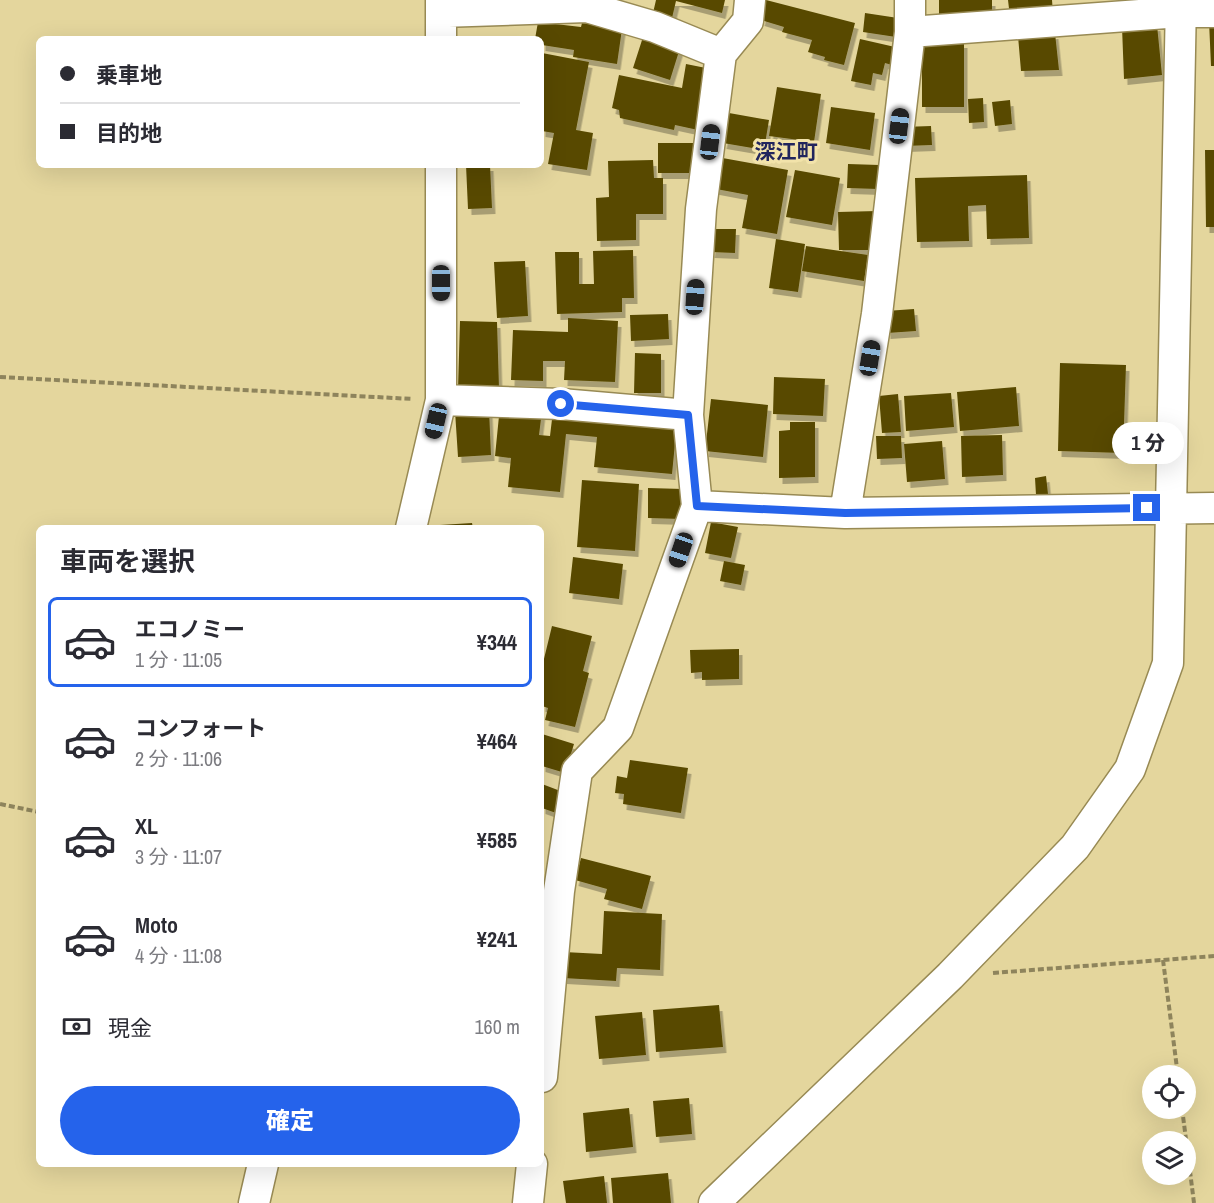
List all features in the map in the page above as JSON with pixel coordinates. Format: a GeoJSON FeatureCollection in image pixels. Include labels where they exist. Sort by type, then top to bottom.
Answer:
{"type":"FeatureCollection","features":[{"type":"Feature","properties":{"kind":"street"},"geometry":{"type":"LineString","coordinates":[[544,1056],[560,891],[577,771],[618,728],[697,506],[688,415],[701,209],[721,54],[748,21],[750,0]]}},
{"type":"Feature","properties":{"kind":"street"},"geometry":{"type":"LineString","coordinates":[[845,513],[877,314],[910,32],[910,0]]}},
{"type":"Feature","properties":{"kind":"street"},"geometry":{"type":"LineString","coordinates":[[910,32],[1180,6],[1214,12]]}},
{"type":"Feature","properties":{"kind":"street"},"geometry":{"type":"LineString","coordinates":[[714,1203],[950,976],[1075,847],[1130,770],[1168,663],[1180,6]]}},
{"type":"Feature","properties":{"kind":"street"},"geometry":{"type":"LineString","coordinates":[[441,17],[587,7],[655,27],[721,54]]}},
{"type":"Feature","properties":{"kind":"street"},"geometry":{"type":"LineString","coordinates":[[412,525],[441,400],[441,168]]}},
{"type":"Feature","properties":{"kind":"street"},"geometry":{"type":"LineString","coordinates":[[441,400],[561,404],[688,415]]}},
{"type":"Feature","properties":{"kind":"street"},"geometry":{"type":"LineString","coordinates":[[697,506],[845,513],[1214,508]]}},
{"type":"Feature","properties":{"kind":"street"},"geometry":{"type":"LineString","coordinates":[[254,1203],[262,1167]]}},
{"type":"Feature","properties":{"kind":"street"},"geometry":{"type":"LineString","coordinates":[[528,1203],[532,1167]]}},
{"type":"Feature","properties":{"kind":"path"},"geometry":{"type":"LineString","coordinates":[[0,377],[441,400]]}},
{"type":"Feature","properties":{"kind":"path"},"geometry":{"type":"LineString","coordinates":[[0,804],[36,811]]}},
{"type":"Feature","properties":{"kind":"path"},"geometry":{"type":"LineString","coordinates":[[950,976],[1214,956]]}},
{"type":"Feature","properties":{"kind":"path"},"geometry":{"type":"LineString","coordinates":[[1163,960],[1177,1065]]}},
{"type":"Feature","properties":{"kind":"path"},"geometry":{"type":"LineString","coordinates":[[1183,1119],[1194,1203]]}},
{"type":"Feature","properties":{"kind":"building"},"geometry":{"type":"Polygon","coordinates":[[[656,0],[725,0],[722,13],[676,1],[672,18],[653,13],[656,0]]]}},
{"type":"Feature","properties":{"kind":"building"},"geometry":{"type":"Polygon","coordinates":[[[766,0],[855,23],[844,65],[824,60],[825,57],[808,52],[812,40],[782,32],[784,27],[761,20],[766,0]]]}},
{"type":"Feature","properties":{"kind":"building"},"geometry":{"type":"Polygon","coordinates":[[[939,0],[992,0],[992,16],[939,17],[939,0]]]}},
{"type":"Feature","properties":{"kind":"building"},"geometry":{"type":"Polygon","coordinates":[[[1008,0],[1052,0],[1053,13],[1010,17],[1008,0]]]}},
{"type":"Feature","properties":{"kind":"building"},"geometry":{"type":"Polygon","coordinates":[[[865,13],[898,18],[896,37],[863,32],[865,13]]]}},
{"type":"Feature","properties":{"kind":"building"},"geometry":{"type":"Polygon","coordinates":[[[1209,21],[1214,21],[1214,66],[1211,66],[1209,21]]]}},
{"type":"Feature","properties":{"kind":"building"},"geometry":{"type":"Polygon","coordinates":[[[538,22],[581,27],[582,23],[622,29],[617,64],[573,57],[574,50],[544,45],[544,36],[536,36],[538,22]]]}},
{"type":"Feature","properties":{"kind":"building"},"geometry":{"type":"Polygon","coordinates":[[[1157,25],[1162,75],[1124,79],[1122,27],[1157,25]]]}},
{"type":"Feature","properties":{"kind":"building"},"geometry":{"type":"Polygon","coordinates":[[[1055,33],[1059,70],[1021,71],[1018,36],[1055,33]]]}},
{"type":"Feature","properties":{"kind":"building"},"geometry":{"type":"Polygon","coordinates":[[[643,37],[680,48],[670,80],[633,68],[643,37]]]}},
{"type":"Feature","properties":{"kind":"building"},"geometry":{"type":"Polygon","coordinates":[[[860,39],[895,47],[892,65],[885,63],[882,75],[873,73],[871,85],[851,81],[860,39]]]}},
{"type":"Feature","properties":{"kind":"building"},"geometry":{"type":"Polygon","coordinates":[[[922,42],[964,42],[964,107],[922,107],[922,42]]]}},
{"type":"Feature","properties":{"kind":"building"},"geometry":{"type":"Polygon","coordinates":[[[544,53],[589,62],[576,130],[593,133],[587,170],[548,164],[554,133],[544,131],[544,53]]]}},
{"type":"Feature","properties":{"kind":"building"},"geometry":{"type":"Polygon","coordinates":[[[686,64],[711,69],[698,130],[675,125],[674,130],[620,118],[619,110],[612,108],[619,75],[682,88],[686,64]]]}},
{"type":"Feature","properties":{"kind":"building"},"geometry":{"type":"Polygon","coordinates":[[[777,87],[821,94],[814,142],[769,136],[777,87]]]}},
{"type":"Feature","properties":{"kind":"building"},"geometry":{"type":"Polygon","coordinates":[[[983,98],[984,122],[969,123],[968,99],[983,98]]]}},
{"type":"Feature","properties":{"kind":"building"},"geometry":{"type":"Polygon","coordinates":[[[1010,100],[1012,124],[995,126],[992,102],[1010,100]]]}},
{"type":"Feature","properties":{"kind":"building"},"geometry":{"type":"Polygon","coordinates":[[[831,107],[875,113],[870,150],[826,143],[831,107]]]}},
{"type":"Feature","properties":{"kind":"building"},"geometry":{"type":"Polygon","coordinates":[[[729,113],[769,120],[764,150],[723,143],[729,113]]]}},
{"type":"Feature","properties":{"kind":"building"},"geometry":{"type":"Polygon","coordinates":[[[931,126],[932,145],[904,146],[903,127],[931,126]]]}},
{"type":"Feature","properties":{"kind":"building"},"geometry":{"type":"Polygon","coordinates":[[[658,143],[697,143],[697,173],[658,173],[658,143]]]}},
{"type":"Feature","properties":{"kind":"building"},"geometry":{"type":"Polygon","coordinates":[[[1205,150],[1214,150],[1214,227],[1206,227],[1205,150]]]}},
{"type":"Feature","properties":{"kind":"building"},"geometry":{"type":"Polygon","coordinates":[[[717,157],[788,170],[777,234],[742,228],[748,195],[711,188],[717,157]]]}},
{"type":"Feature","properties":{"kind":"building"},"geometry":{"type":"Polygon","coordinates":[[[653,160],[654,178],[663,178],[663,214],[636,214],[636,240],[597,241],[596,198],[609,197],[608,161],[653,160]]]}},
{"type":"Feature","properties":{"kind":"building"},"geometry":{"type":"Polygon","coordinates":[[[848,164],[879,165],[878,189],[847,188],[848,164]]]}},
{"type":"Feature","properties":{"kind":"building"},"geometry":{"type":"Polygon","coordinates":[[[466,168],[490,168],[492,208],[468,209],[466,168]]]}},
{"type":"Feature","properties":{"kind":"building"},"geometry":{"type":"Polygon","coordinates":[[[795,170],[840,178],[832,225],[786,217],[795,170]]]}},
{"type":"Feature","properties":{"kind":"building"},"geometry":{"type":"Polygon","coordinates":[[[1027,175],[1029,238],[987,239],[986,205],[968,206],[969,241],[917,242],[915,178],[1027,175]]]}},
{"type":"Feature","properties":{"kind":"building"},"geometry":{"type":"Polygon","coordinates":[[[877,211],[877,250],[839,250],[838,212],[877,211]]]}},
{"type":"Feature","properties":{"kind":"building"},"geometry":{"type":"Polygon","coordinates":[[[714,229],[736,229],[735,253],[711,252],[714,229]]]}},
{"type":"Feature","properties":{"kind":"building"},"geometry":{"type":"Polygon","coordinates":[[[776,239],[805,244],[798,292],[769,288],[776,239]]]}},
{"type":"Feature","properties":{"kind":"building"},"geometry":{"type":"Polygon","coordinates":[[[806,246],[868,255],[864,281],[802,271],[806,246]]]}},
{"type":"Feature","properties":{"kind":"building"},"geometry":{"type":"Polygon","coordinates":[[[633,250],[634,298],[622,298],[622,312],[557,314],[555,252],[579,252],[579,284],[594,284],[593,251],[633,250]]]}},
{"type":"Feature","properties":{"kind":"building"},"geometry":{"type":"Polygon","coordinates":[[[525,261],[528,316],[497,318],[494,262],[525,261]]]}},
{"type":"Feature","properties":{"kind":"building"},"geometry":{"type":"Polygon","coordinates":[[[914,309],[916,331],[887,333],[886,311],[914,309]]]}},
{"type":"Feature","properties":{"kind":"building"},"geometry":{"type":"Polygon","coordinates":[[[668,314],[669,339],[631,341],[630,315],[668,314]]]}},
{"type":"Feature","properties":{"kind":"building"},"geometry":{"type":"Polygon","coordinates":[[[568,318],[618,321],[615,382],[564,380],[565,361],[543,361],[543,381],[511,380],[513,330],[568,332],[568,318]]]}},
{"type":"Feature","properties":{"kind":"building"},"geometry":{"type":"Polygon","coordinates":[[[460,321],[497,322],[499,388],[458,389],[460,321]]]}},
{"type":"Feature","properties":{"kind":"building"},"geometry":{"type":"Polygon","coordinates":[[[635,353],[661,354],[661,393],[634,393],[635,353]]]}},
{"type":"Feature","properties":{"kind":"building"},"geometry":{"type":"Polygon","coordinates":[[[1060,363],[1126,365],[1123,453],[1058,451],[1060,363]]]}},
{"type":"Feature","properties":{"kind":"building"},"geometry":{"type":"Polygon","coordinates":[[[774,377],[825,379],[823,416],[773,414],[774,377]]]}},
{"type":"Feature","properties":{"kind":"building"},"geometry":{"type":"Polygon","coordinates":[[[1016,387],[1019,426],[960,431],[957,392],[1016,387]]]}},
{"type":"Feature","properties":{"kind":"building"},"geometry":{"type":"Polygon","coordinates":[[[951,393],[954,427],[906,431],[904,396],[951,393]]]}},
{"type":"Feature","properties":{"kind":"building"},"geometry":{"type":"Polygon","coordinates":[[[898,394],[901,432],[882,433],[879,396],[898,394]]]}},
{"type":"Feature","properties":{"kind":"building"},"geometry":{"type":"Polygon","coordinates":[[[711,399],[768,405],[763,457],[705,451],[711,399]]]}},
{"type":"Feature","properties":{"kind":"building"},"geometry":{"type":"Polygon","coordinates":[[[500,406],[542,411],[539,435],[550,436],[553,411],[677,423],[672,474],[594,467],[597,437],[566,434],[560,492],[508,487],[511,458],[495,456],[500,406]]]}},
{"type":"Feature","properties":{"kind":"building"},"geometry":{"type":"Polygon","coordinates":[[[489,409],[491,455],[458,457],[455,411],[489,409]]]}},
{"type":"Feature","properties":{"kind":"building"},"geometry":{"type":"Polygon","coordinates":[[[790,422],[815,422],[815,477],[779,478],[779,431],[790,430],[790,422]]]}},
{"type":"Feature","properties":{"kind":"building"},"geometry":{"type":"Polygon","coordinates":[[[1002,435],[1003,475],[962,477],[961,436],[1002,435]]]}},
{"type":"Feature","properties":{"kind":"building"},"geometry":{"type":"Polygon","coordinates":[[[876,436],[901,436],[902,458],[877,459],[876,436]]]}},
{"type":"Feature","properties":{"kind":"building"},"geometry":{"type":"Polygon","coordinates":[[[942,441],[945,479],[907,482],[904,444],[942,441]]]}},
{"type":"Feature","properties":{"kind":"building"},"geometry":{"type":"Polygon","coordinates":[[[1046,476],[1048,494],[1036,495],[1035,478],[1046,476]]]}},
{"type":"Feature","properties":{"kind":"building"},"geometry":{"type":"Polygon","coordinates":[[[582,480],[639,484],[635,551],[577,547],[582,480]]]}},
{"type":"Feature","properties":{"kind":"building"},"geometry":{"type":"Polygon","coordinates":[[[648,488],[683,489],[682,519],[648,518],[648,488]]]}},
{"type":"Feature","properties":{"kind":"building"},"geometry":{"type":"Polygon","coordinates":[[[711,522],[738,527],[731,558],[705,553],[711,522]]]}},
{"type":"Feature","properties":{"kind":"building"},"geometry":{"type":"Polygon","coordinates":[[[472,523],[472,525],[440,525],[472,523]]]}},
{"type":"Feature","properties":{"kind":"building"},"geometry":{"type":"Polygon","coordinates":[[[573,557],[623,564],[619,599],[569,593],[573,557]]]}},
{"type":"Feature","properties":{"kind":"building"},"geometry":{"type":"Polygon","coordinates":[[[724,561],[745,565],[741,585],[720,581],[724,561]]]}},
{"type":"Feature","properties":{"kind":"building"},"geometry":{"type":"Polygon","coordinates":[[[552,626],[592,636],[583,671],[589,673],[575,727],[545,720],[548,708],[544,707],[544,659],[552,626]]]}},
{"type":"Feature","properties":{"kind":"building"},"geometry":{"type":"Polygon","coordinates":[[[739,649],[739,679],[702,680],[702,672],[691,673],[690,650],[739,649]]]}},
{"type":"Feature","properties":{"kind":"building"},"geometry":{"type":"Polygon","coordinates":[[[544,735],[574,744],[565,773],[544,767],[544,735]]]}},
{"type":"Feature","properties":{"kind":"building"},"geometry":{"type":"Polygon","coordinates":[[[630,760],[688,768],[681,813],[623,804],[624,794],[615,793],[617,776],[627,778],[630,760]]]}},
{"type":"Feature","properties":{"kind":"building"},"geometry":{"type":"Polygon","coordinates":[[[544,785],[563,792],[556,813],[544,809],[544,785]]]}},
{"type":"Feature","properties":{"kind":"building"},"geometry":{"type":"Polygon","coordinates":[[[581,858],[651,876],[642,909],[604,899],[607,889],[575,880],[581,858]]]}},
{"type":"Feature","properties":{"kind":"building"},"geometry":{"type":"Polygon","coordinates":[[[604,911],[662,914],[660,970],[617,968],[616,981],[563,978],[564,952],[602,954],[604,911]]]}},
{"type":"Feature","properties":{"kind":"building"},"geometry":{"type":"Polygon","coordinates":[[[719,1005],[723,1047],[656,1052],[653,1010],[719,1005]]]}},
{"type":"Feature","properties":{"kind":"building"},"geometry":{"type":"Polygon","coordinates":[[[642,1012],[646,1055],[599,1059],[595,1016],[642,1012]]]}},
{"type":"Feature","properties":{"kind":"building"},"geometry":{"type":"Polygon","coordinates":[[[689,1098],[692,1134],[656,1137],[653,1101],[689,1098]]]}},
{"type":"Feature","properties":{"kind":"building"},"geometry":{"type":"Polygon","coordinates":[[[629,1108],[633,1147],[586,1152],[583,1113],[629,1108]]]}},
{"type":"Feature","properties":{"kind":"building"},"geometry":{"type":"Polygon","coordinates":[[[668,1173],[671,1203],[613,1203],[611,1178],[668,1173]]]}},
{"type":"Feature","properties":{"kind":"building"},"geometry":{"type":"Polygon","coordinates":[[[604,1176],[607,1203],[566,1203],[563,1181],[604,1176]]]}},
{"type":"Feature","properties":{"kind":"district","name":"深江町"},"geometry":{"type":"Point","coordinates":[786,151]}},
{"type":"Feature","properties":{"kind":"route"},"geometry":{"type":"LineString","coordinates":[[561,404],[688,415],[697,506],[845,513],[1147,508]]}}]}
